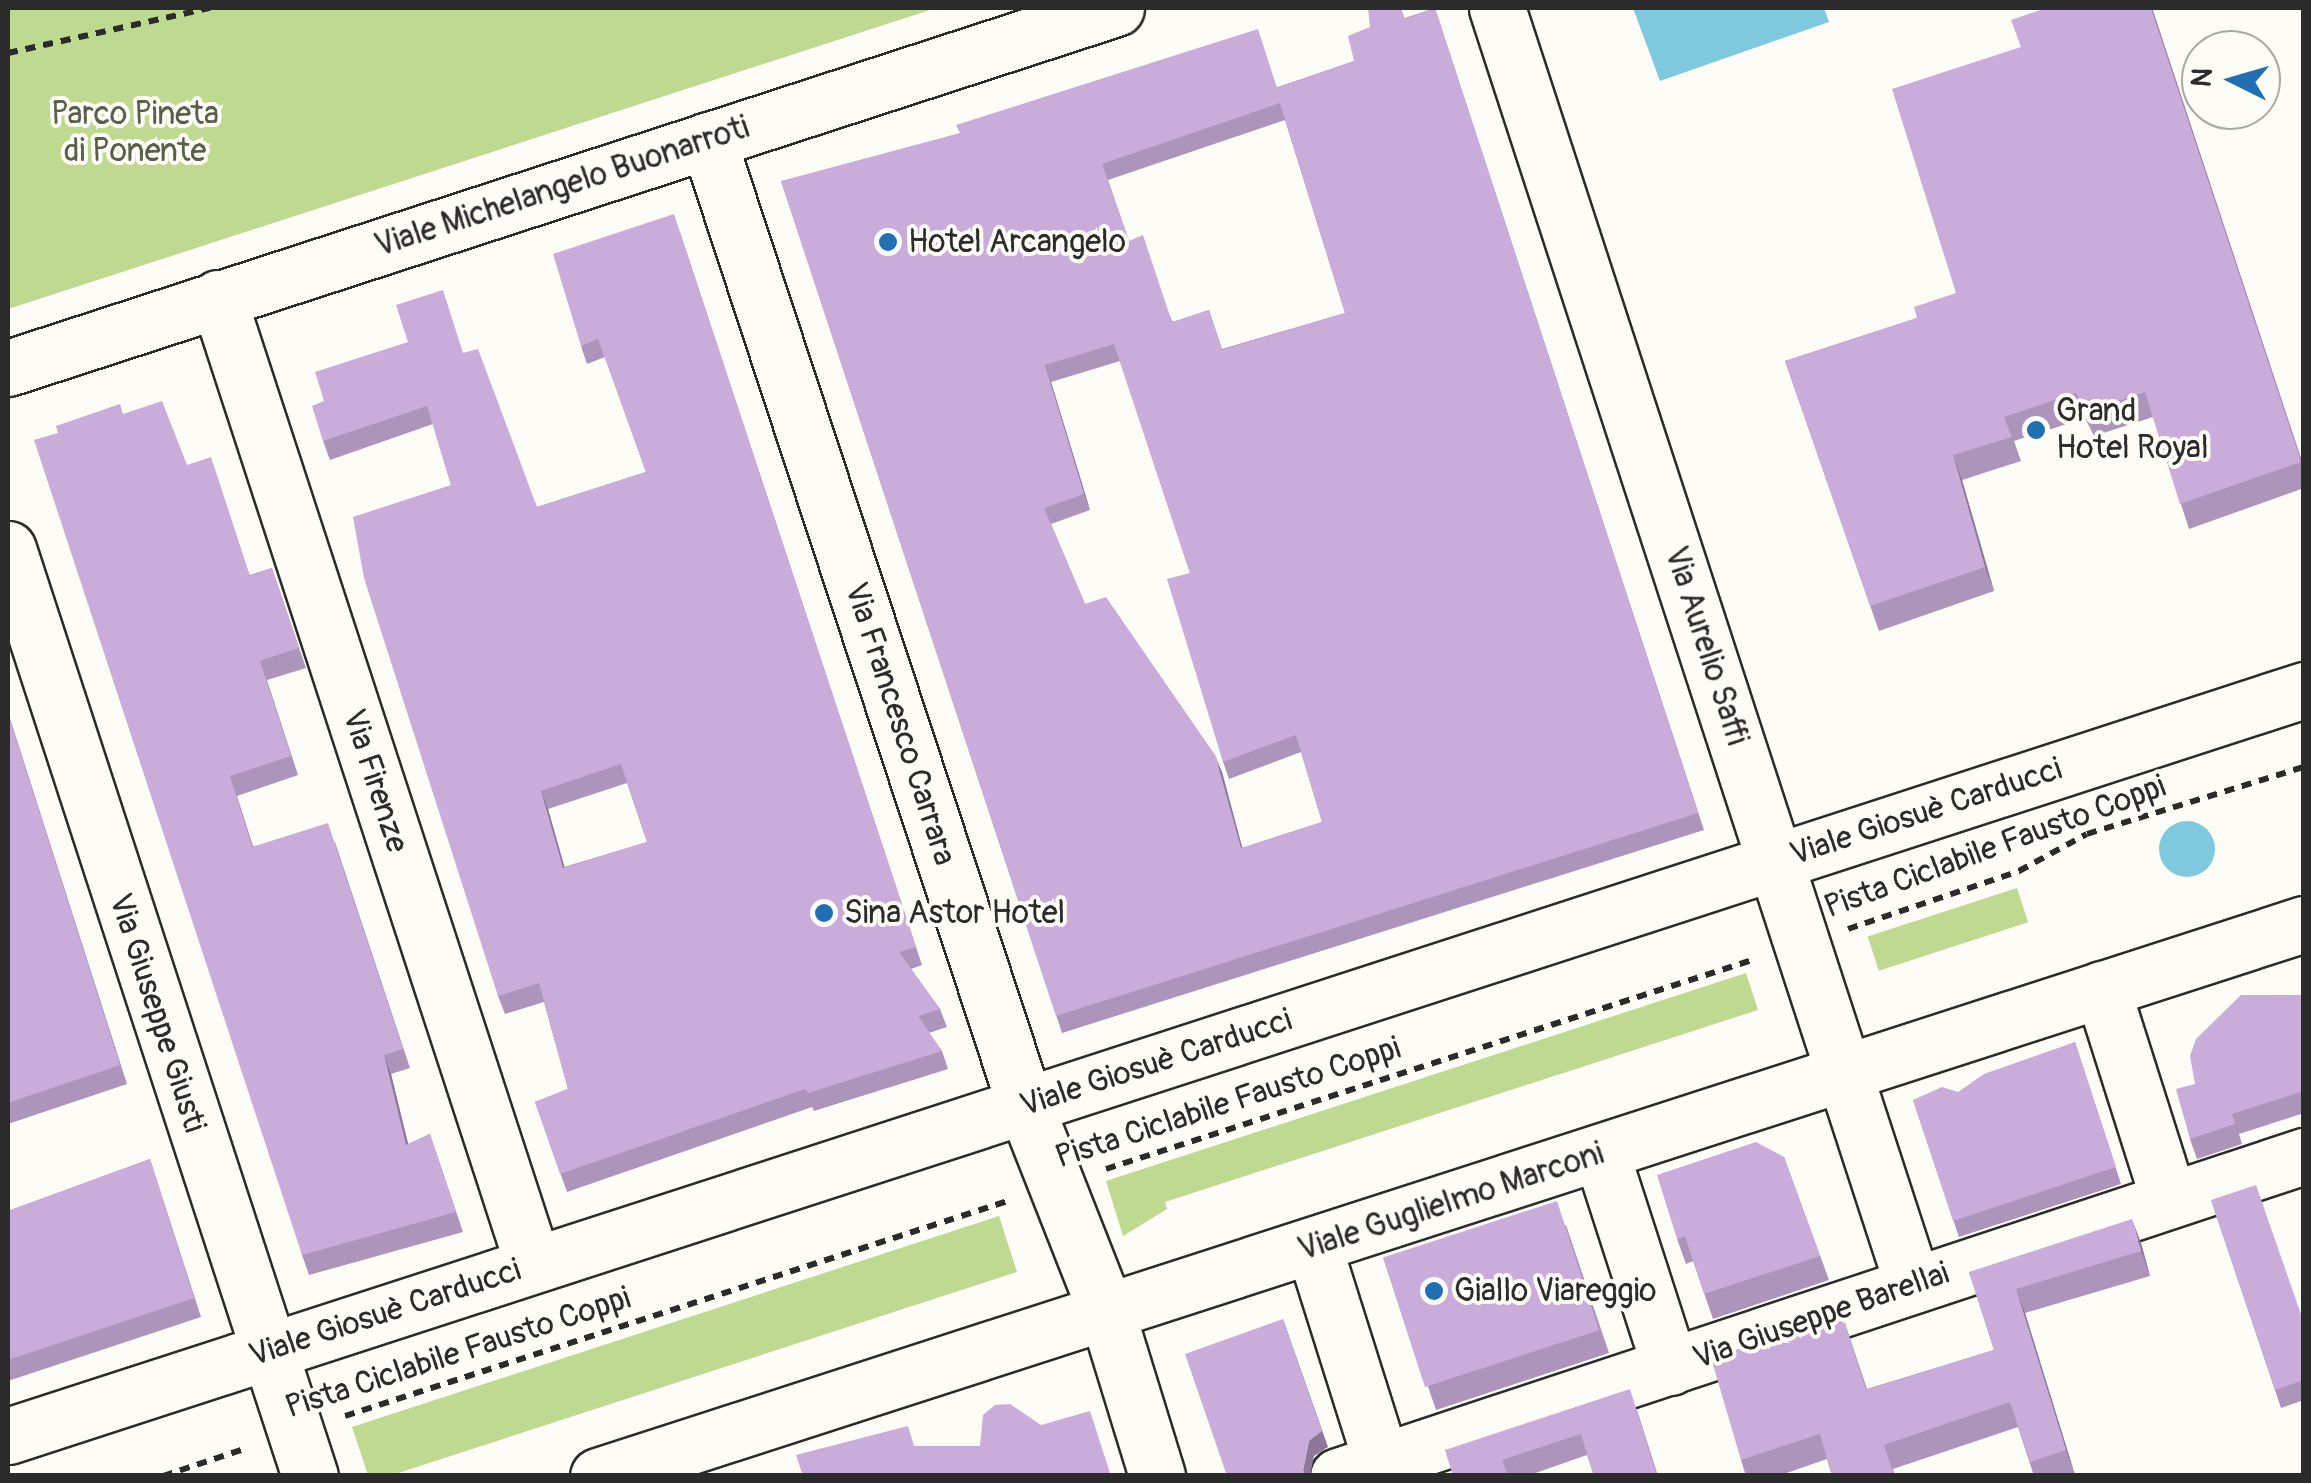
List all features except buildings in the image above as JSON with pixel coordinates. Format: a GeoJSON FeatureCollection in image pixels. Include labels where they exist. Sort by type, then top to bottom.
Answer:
{"type":"FeatureCollection","features":[{"type":"Feature","properties":{"kind":"street","name":"Viale Michelangelo Buonarroti"},"geometry":{"type":"LineString","coordinates":[[8,368],[1116,8]]}},
{"type":"Feature","properties":{"kind":"street","name":"Via Aurelio Saffi"},"geometry":{"type":"LineString","coordinates":[[1497,8],[1913,1285]]}},
{"type":"Feature","properties":{"kind":"street","name":"Via Francesco Carrara"},"geometry":{"type":"LineString","coordinates":[[708,140],[1025,1106],[1107,1313],[1157,1476]]}},
{"type":"Feature","properties":{"kind":"street","name":"Via Firenze"},"geometry":{"type":"LineString","coordinates":[[218,298],[533,1264]]}},
{"type":"Feature","properties":{"kind":"street","name":"Via Giuseppe Giusti"},"geometry":{"type":"LineString","coordinates":[[8,549],[266,1352],[303,1454]]}},
{"type":"Feature","properties":{"kind":"street","name":"Viale Giosuè Carducci"},"geometry":{"type":"LineString","coordinates":[[8,1436],[2304,690]]}},
{"type":"Feature","properties":{"kind":"street","name":"Viale Guglielmo Marconi"},"geometry":{"type":"LineString","coordinates":[[598,1476],[749,1453],[1107,1313],[2304,924]]}},
{"type":"Feature","properties":{"kind":"street"},"geometry":{"type":"LineString","coordinates":[[2102,989],[2169,1200]]}},
{"type":"Feature","properties":{"kind":"street"},"geometry":{"type":"LineString","coordinates":[[1601,1153],[1670,1367]]}},
{"type":"Feature","properties":{"kind":"street","name":"Via Giuseppe Barellai"},"geometry":{"type":"LineString","coordinates":[[1360,1468],[2304,1156]]}},
{"type":"Feature","properties":{"kind":"street"},"geometry":{"type":"LineString","coordinates":[[1314,1248],[1360,1468]]}},
{"type":"Feature","properties":{"kind":"path"},"geometry":{"type":"LineString","coordinates":[[8,53],[210,8]]}},
{"type":"Feature","properties":{"kind":"path","name":"Pista Ciclabile Fausto Coppi"},"geometry":{"type":"LineString","coordinates":[[163,1476],[303,1454],[1056,1185],[1804,944],[2019,871],[2086,834],[2304,767]]}},
{"type":"Feature","properties":{"kind":"green space","name":"Parco Pineta di Ponente"},"geometry":{"type":"Polygon","coordinates":[[[8,8],[936,8],[8,309],[8,8]]]}},
{"type":"Feature","properties":{"kind":"green space"},"geometry":{"type":"Polygon","coordinates":[[[2017,888],[2028,922],[1879,971],[1868,937],[2017,888]]]}},
{"type":"Feature","properties":{"kind":"green space"},"geometry":{"type":"Polygon","coordinates":[[[1746,973],[1758,1010],[1165,1202],[1167,1209],[1123,1236],[1106,1181],[1746,973]]]}},
{"type":"Feature","properties":{"kind":"green space"},"geometry":{"type":"Polygon","coordinates":[[[999,1216],[1017,1272],[392,1475],[368,1475],[352,1427],[999,1216]]]}},
{"type":"Feature","properties":{"kind":"water"},"geometry":{"type":"Polygon","coordinates":[[[1633,8],[1824,8],[1829,22],[1660,81],[1633,8]]]}},
{"type":"Feature","properties":{"kind":"water"},"geometry":{"type":"Polygon","coordinates":[[[2187,821],[2207,829],[2215,849],[2207,869],[2187,877],[2167,869],[2159,849],[2167,829],[2187,821]]]}},
{"type":"Feature","properties":{"kind":"place","name":"Hotel Arcangelo"},"geometry":{"type":"Point","coordinates":[888,242]}},
{"type":"Feature","properties":{"kind":"place","name":"Grand Hotel Royal"},"geometry":{"type":"Point","coordinates":[2036,430]}},
{"type":"Feature","properties":{"kind":"place","name":"Sina Astor Hotel"},"geometry":{"type":"Point","coordinates":[824,913]}},
{"type":"Feature","properties":{"kind":"place","name":"Giallo Viareggio"},"geometry":{"type":"Point","coordinates":[1434,1291]}}]}
